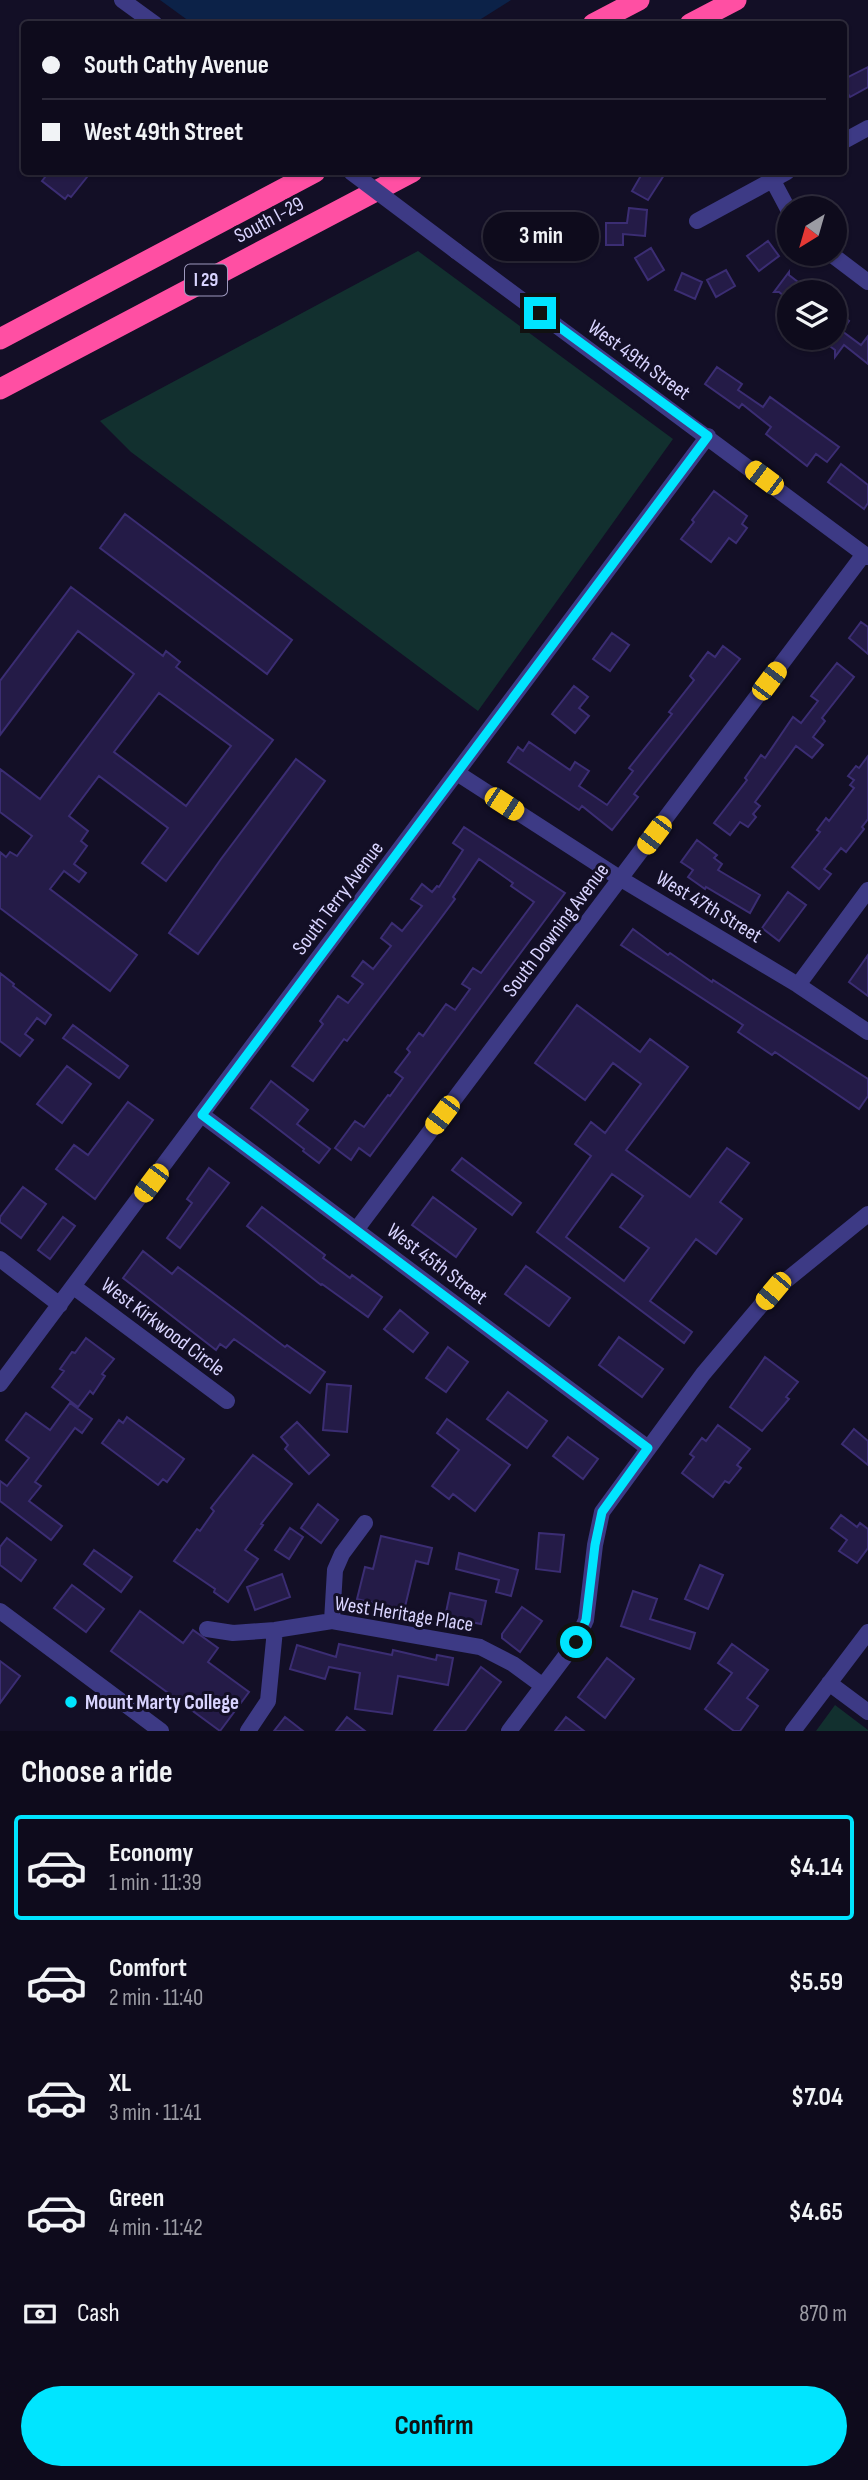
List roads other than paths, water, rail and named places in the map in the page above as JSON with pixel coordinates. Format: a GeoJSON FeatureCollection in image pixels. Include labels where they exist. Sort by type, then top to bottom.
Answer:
{"type":"FeatureCollection","features":[{"type":"Feature","properties":{"kind":"highway"},"geometry":{"type":"LineString","coordinates":[[599,21],[639,0]]}},
{"type":"Feature","properties":{"kind":"highway"},"geometry":{"type":"LineString","coordinates":[[696,21],[736,0]]}},
{"type":"Feature","properties":{"kind":"highway","name":"South I-29"},"geometry":{"type":"LineString","coordinates":[[0,339],[309,175]]}},
{"type":"Feature","properties":{"kind":"highway","name":"South I-29"},"geometry":{"type":"LineString","coordinates":[[0,389],[406,175]]}},
{"type":"Feature","properties":{"kind":"street"},"geometry":{"type":"LineString","coordinates":[[122,0],[151,21]]}},
{"type":"Feature","properties":{"kind":"street"},"geometry":{"type":"LineString","coordinates":[[847,139],[868,128]]}},
{"type":"Feature","properties":{"kind":"street","name":"West 49th Street"},"geometry":{"type":"LineString","coordinates":[[355,175],[866,556]]}},
{"type":"Feature","properties":{"kind":"street"},"geometry":{"type":"LineString","coordinates":[[697,221],[781,175]]}},
{"type":"Feature","properties":{"kind":"street"},"geometry":{"type":"LineString","coordinates":[[772,179],[781,196]]}},
{"type":"Feature","properties":{"kind":"street"},"geometry":{"type":"LineString","coordinates":[[847,266],[868,282]]}},
{"type":"Feature","properties":{"kind":"street","name":"South Terry Avenue"},"geometry":{"type":"LineString","coordinates":[[0,1384],[708,436]]}},
{"type":"Feature","properties":{"kind":"street","name":"South Downing Avenue"},"geometry":{"type":"LineString","coordinates":[[356,1230],[866,556]]}},
{"type":"Feature","properties":{"kind":"street","name":"West 47th Street"},"geometry":{"type":"LineString","coordinates":[[457,773],[621,879],[798,985],[868,1032]]}},
{"type":"Feature","properties":{"kind":"street"},"geometry":{"type":"LineString","coordinates":[[798,985],[868,890]]}},
{"type":"Feature","properties":{"kind":"street","name":"West 45th Street"},"geometry":{"type":"LineString","coordinates":[[202,1115],[648,1448]]}},
{"type":"Feature","properties":{"kind":"street"},"geometry":{"type":"LineString","coordinates":[[509,1731],[576,1642],[586,1620],[602,1512],[703,1374],[773,1291],[868,1214]]}},
{"type":"Feature","properties":{"kind":"street"},"geometry":{"type":"LineString","coordinates":[[0,1259],[60,1305]]}},
{"type":"Feature","properties":{"kind":"street","name":"West Kirkwood Circle"},"geometry":{"type":"LineString","coordinates":[[74,1287],[227,1401]]}},
{"type":"Feature","properties":{"kind":"street"},"geometry":{"type":"LineString","coordinates":[[332,1621],[335,1570],[342,1554],[365,1523]]}},
{"type":"Feature","properties":{"kind":"street"},"geometry":{"type":"LineString","coordinates":[[0,1611],[161,1731]]}},
{"type":"Feature","properties":{"kind":"street","name":"West Heritage Place"},"geometry":{"type":"LineString","coordinates":[[207,1629],[233,1633],[332,1621],[480,1647],[513,1664],[542,1685]]}},
{"type":"Feature","properties":{"kind":"street"},"geometry":{"type":"LineString","coordinates":[[248,1731],[268,1701],[275,1630]]}},
{"type":"Feature","properties":{"kind":"street"},"geometry":{"type":"LineString","coordinates":[[793,1731],[868,1632]]}},
{"type":"Feature","properties":{"kind":"street"},"geometry":{"type":"LineString","coordinates":[[829,1683],[868,1712]]}},
{"type":"Feature","properties":{"kind":"water"},"geometry":{"type":"Polygon","coordinates":[[[160,0],[511,0],[478,21],[189,21],[160,0]]]}},
{"type":"Feature","properties":{"kind":"place","name":"Mount Marty College"},"geometry":{"type":"Point","coordinates":[71,1702]}}]}
